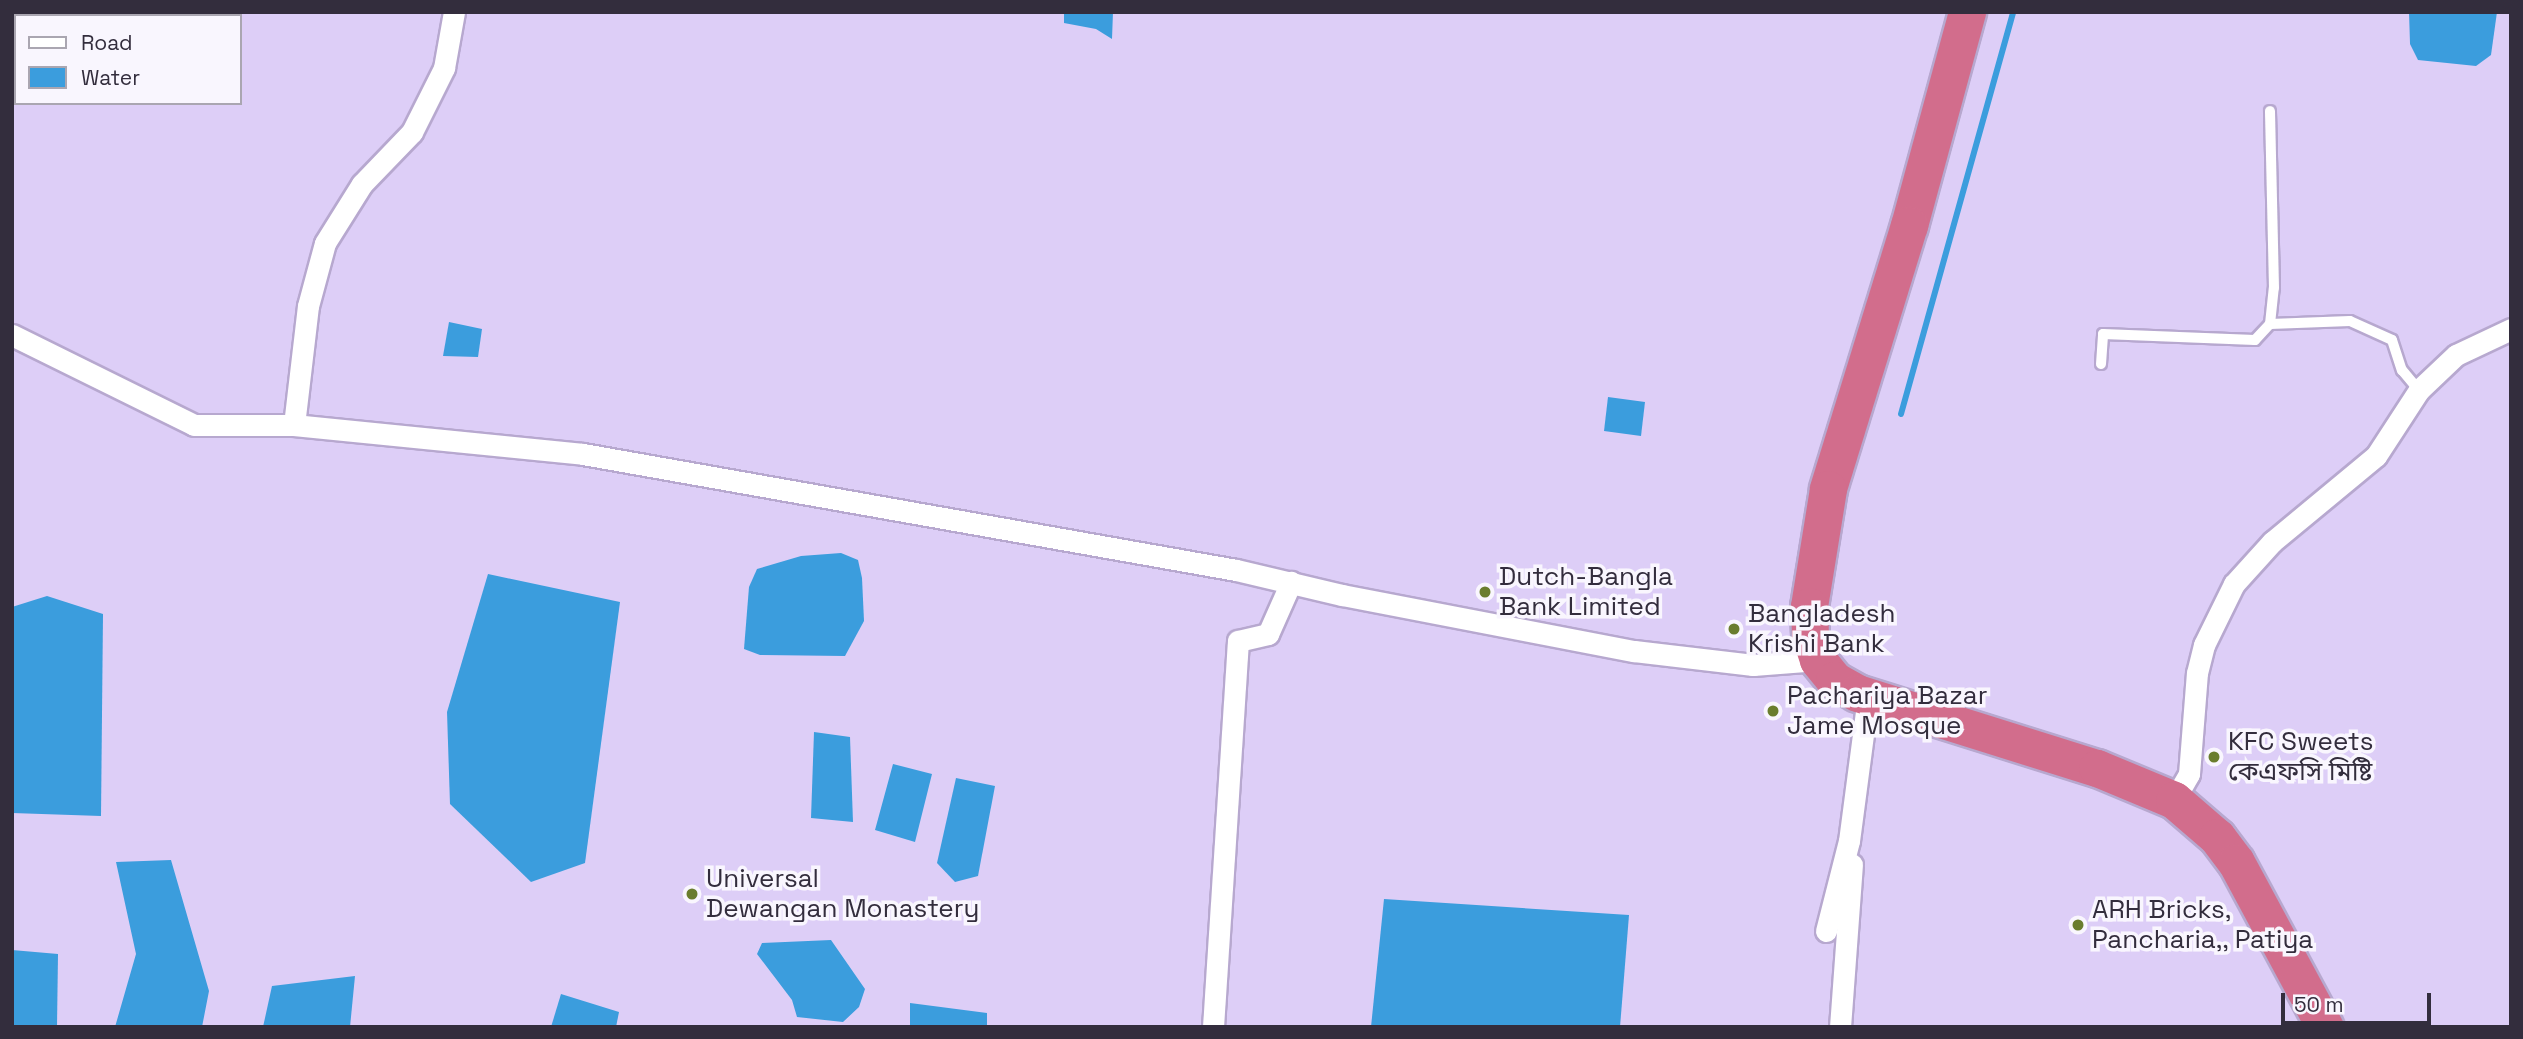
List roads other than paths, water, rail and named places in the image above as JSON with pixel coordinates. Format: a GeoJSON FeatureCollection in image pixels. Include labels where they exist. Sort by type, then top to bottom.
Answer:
{"type":"FeatureCollection","features":[{"type":"Feature","properties":{"kind":"highway"},"geometry":{"type":"LineString","coordinates":[[1967,12],[1909,225],[1828,489],[1809,606],[1810,635],[1818,660],[1834,680],[1868,697],[2097,768],[2174,800],[2217,837],[2236,862],[2325,1027]]}},
{"type":"Feature","properties":{"kind":"street"},"geometry":{"type":"LineString","coordinates":[[294,425],[309,306],[325,243],[362,184],[412,132],[444,68],[454,12]]}},
{"type":"Feature","properties":{"kind":"street"},"geometry":{"type":"LineString","coordinates":[[2174,800],[2189,774],[2197,673],[2204,645],[2234,584],[2272,542],[2376,456],[2419,390],[2456,355],[2511,329]]}},
{"type":"Feature","properties":{"kind":"street"},"geometry":{"type":"LineString","coordinates":[[12,335],[194,425],[294,425],[583,454],[1291,582],[1634,651],[1753,665],[1818,660]]}},
{"type":"Feature","properties":{"kind":"street"},"geometry":{"type":"LineString","coordinates":[[1213,1027],[1238,641],[1268,634],[1291,582]]}},
{"type":"Feature","properties":{"kind":"street"},"geometry":{"type":"LineString","coordinates":[[1826,931],[1849,841],[1868,697]]}},
{"type":"Feature","properties":{"kind":"street"},"geometry":{"type":"LineString","coordinates":[[1840,1027],[1853,870],[1849,841]]}},
{"type":"Feature","properties":{"kind":"lane"},"geometry":{"type":"LineString","coordinates":[[2102,364],[2103,334],[2255,340],[2270,324],[2274,288],[2270,111]]}},
{"type":"Feature","properties":{"kind":"lane"},"geometry":{"type":"LineString","coordinates":[[2270,324],[2350,321],[2392,340],[2402,370],[2419,390]]}},
{"type":"Feature","properties":{"kind":"water"},"geometry":{"type":"Polygon","coordinates":[[[1064,12],[1113,12],[1112,39],[1096,29],[1064,23],[1064,12]]]}},
{"type":"Feature","properties":{"kind":"water"},"geometry":{"type":"Polygon","coordinates":[[[2409,12],[2497,12],[2491,55],[2476,66],[2418,60],[2410,44],[2409,12]]]}},
{"type":"Feature","properties":{"kind":"water"},"geometry":{"type":"Polygon","coordinates":[[[449,322],[482,329],[478,357],[443,356],[449,322]]]}},
{"type":"Feature","properties":{"kind":"water"},"geometry":{"type":"Polygon","coordinates":[[[1608,397],[1645,402],[1641,436],[1604,431],[1608,397]]]}},
{"type":"Feature","properties":{"kind":"water"},"geometry":{"type":"Polygon","coordinates":[[[841,553],[858,560],[862,578],[864,621],[845,656],[760,655],[744,649],[749,587],[757,569],[801,556],[841,553]]]}},
{"type":"Feature","properties":{"kind":"water"},"geometry":{"type":"Polygon","coordinates":[[[488,574],[620,602],[585,863],[531,882],[450,804],[447,712],[488,574]]]}},
{"type":"Feature","properties":{"kind":"water"},"geometry":{"type":"Polygon","coordinates":[[[47,596],[103,614],[101,816],[12,813],[12,607],[47,596]]]}},
{"type":"Feature","properties":{"kind":"water"},"geometry":{"type":"Polygon","coordinates":[[[814,732],[850,737],[853,822],[811,818],[814,732]]]}},
{"type":"Feature","properties":{"kind":"water"},"geometry":{"type":"Polygon","coordinates":[[[893,764],[932,774],[915,842],[875,830],[893,764]]]}},
{"type":"Feature","properties":{"kind":"water"},"geometry":{"type":"Polygon","coordinates":[[[956,778],[995,786],[978,876],[955,882],[937,863],[956,778]]]}},
{"type":"Feature","properties":{"kind":"water"},"geometry":{"type":"Polygon","coordinates":[[[171,860],[209,991],[202,1027],[115,1027],[136,954],[116,862],[171,860]]]}},
{"type":"Feature","properties":{"kind":"water"},"geometry":{"type":"Polygon","coordinates":[[[1384,899],[1629,915],[1620,1027],[1371,1027],[1384,899]]]}},
{"type":"Feature","properties":{"kind":"water"},"geometry":{"type":"Polygon","coordinates":[[[831,940],[865,989],[859,1007],[843,1022],[797,1017],[792,1000],[757,954],[762,943],[831,940]]]}},
{"type":"Feature","properties":{"kind":"water"},"geometry":{"type":"Polygon","coordinates":[[[12,950],[58,954],[57,1027],[12,1027],[12,950]]]}},
{"type":"Feature","properties":{"kind":"water"},"geometry":{"type":"Polygon","coordinates":[[[355,976],[350,1027],[263,1027],[272,986],[355,976]]]}},
{"type":"Feature","properties":{"kind":"water"},"geometry":{"type":"Polygon","coordinates":[[[561,994],[619,1012],[616,1027],[551,1027],[561,994]]]}},
{"type":"Feature","properties":{"kind":"water"},"geometry":{"type":"Polygon","coordinates":[[[910,1003],[987,1013],[987,1027],[910,1027],[910,1003]]]}},
{"type":"Feature","properties":{"kind":"waterway"},"geometry":{"type":"LineString","coordinates":[[1901,414],[2013,12]]}},
{"type":"Feature","properties":{"kind":"place","name":"Dutch-Bangla Bank Limited"},"geometry":{"type":"Point","coordinates":[1485,592]}},
{"type":"Feature","properties":{"kind":"place","name":"Bangladesh Krishi Bank"},"geometry":{"type":"Point","coordinates":[1734,629]}},
{"type":"Feature","properties":{"kind":"place","name":"Pachariya Bazar Jame Mosque"},"geometry":{"type":"Point","coordinates":[1773,711]}},
{"type":"Feature","properties":{"kind":"place","name":"KFC Sweets কেএফসি মিষ্টি"},"geometry":{"type":"Point","coordinates":[2214,757]}},
{"type":"Feature","properties":{"kind":"place","name":"Universal Dewangan Monastery"},"geometry":{"type":"Point","coordinates":[692,894]}},
{"type":"Feature","properties":{"kind":"place","name":"ARH Bricks, Pancharia,, Patiya"},"geometry":{"type":"Point","coordinates":[2078,925]}}]}
